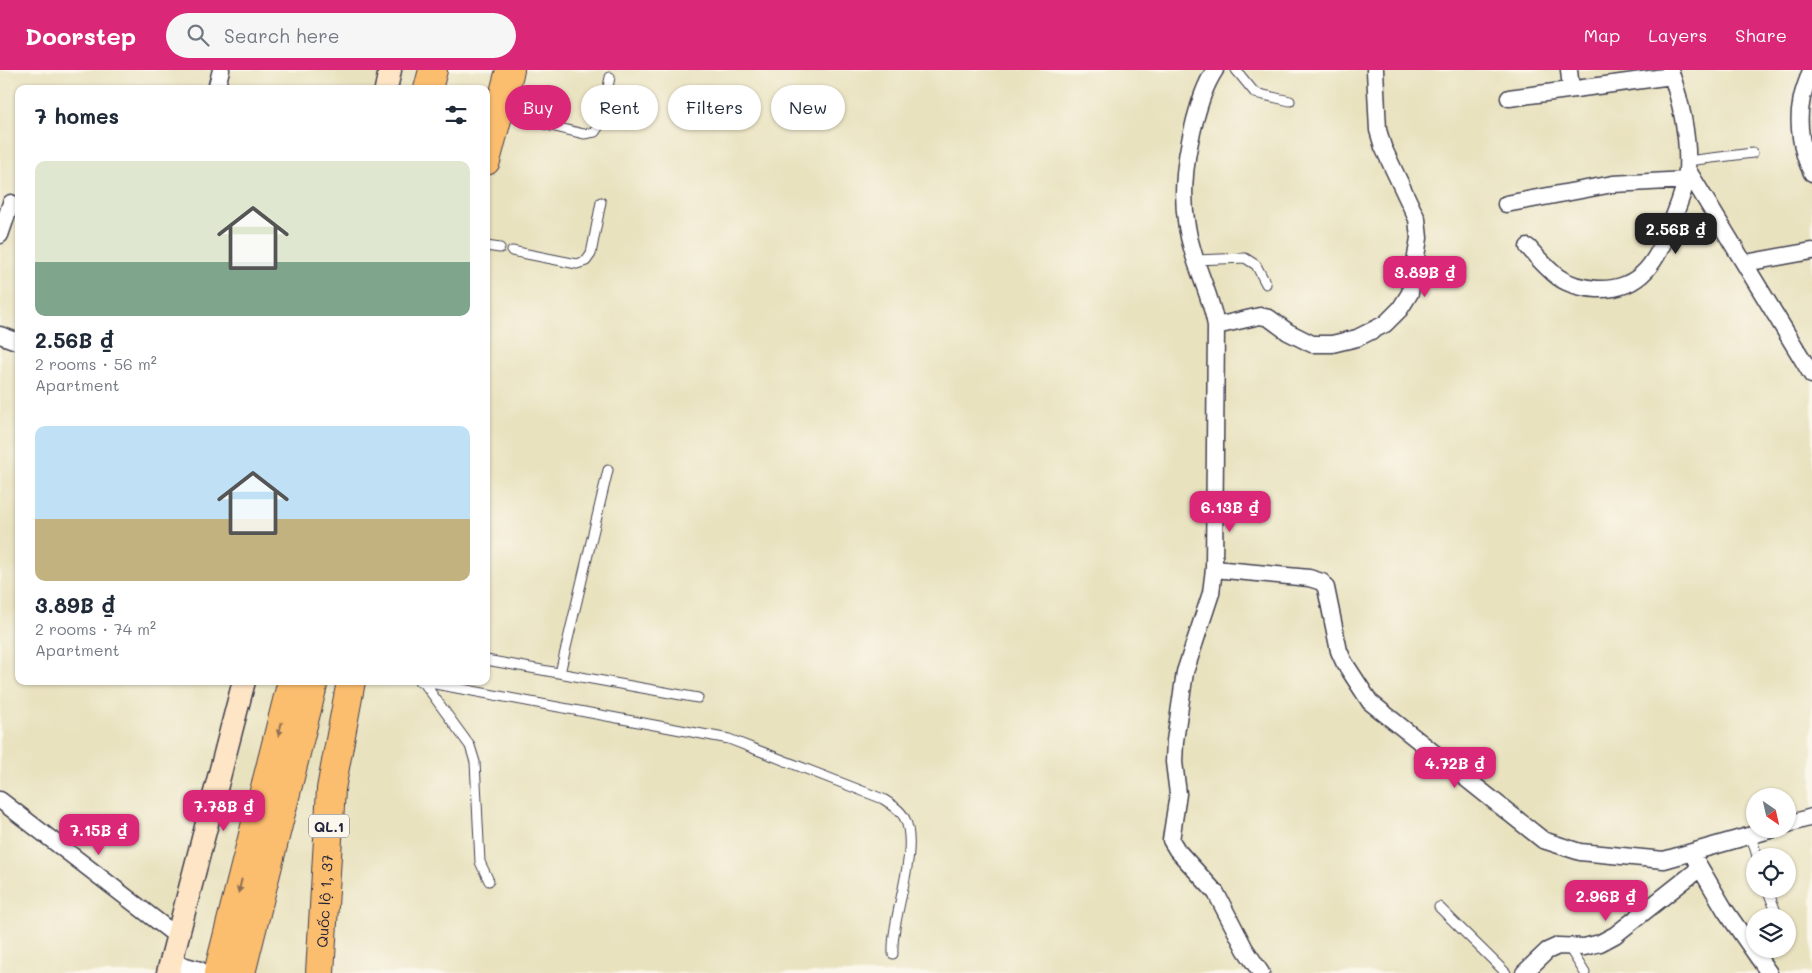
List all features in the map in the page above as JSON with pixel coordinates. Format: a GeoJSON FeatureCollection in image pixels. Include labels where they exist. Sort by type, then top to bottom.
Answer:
{"type":"FeatureCollection","features":[{"type":"Feature","properties":{"kind":"highway"},"geometry":{"type":"LineString","coordinates":[[429,85],[433,70]]}},
{"type":"Feature","properties":{"kind":"highway"},"geometry":{"type":"LineString","coordinates":[[487,85],[491,70]]}},
{"type":"Feature","properties":{"kind":"highway"},"geometry":{"type":"LineString","coordinates":[[490,146],[510,70]]}},
{"type":"Feature","properties":{"kind":"highway"},"geometry":{"type":"LineString","coordinates":[[209,972],[291,685]]}},
{"type":"Feature","properties":{"kind":"highway"},"geometry":{"type":"LineString","coordinates":[[240,973],[313,685]]}},
{"type":"Feature","properties":{"kind":"highway","name":"Quốc lộ 1, 37"},"geometry":{"type":"LineString","coordinates":[[320,973],[331,789],[349,685]]}},
{"type":"Feature","properties":{"kind":"street"},"geometry":{"type":"LineString","coordinates":[[387,85],[390,70]]}},
{"type":"Feature","properties":{"kind":"street"},"geometry":{"type":"LineString","coordinates":[[1215,70],[1207,83],[1196,116],[1186,152],[1183,185],[1187,231],[1214,309],[1216,326],[1214,569],[1211,593],[1185,672],[1175,742],[1174,762],[1178,806],[1171,831],[1171,840],[1177,850],[1216,893],[1245,949],[1261,973]]}},
{"type":"Feature","properties":{"kind":"street"},"geometry":{"type":"LineString","coordinates":[[1216,326],[1260,316],[1269,318],[1288,332],[1312,344],[1332,344],[1357,338],[1385,324],[1400,309],[1410,293],[1419,238],[1417,219],[1383,147],[1378,130],[1375,70]]}},
{"type":"Feature","properties":{"kind":"street"},"geometry":{"type":"LineString","coordinates":[[1569,70],[1571,90]]}},
{"type":"Feature","properties":{"kind":"street"},"geometry":{"type":"LineString","coordinates":[[1811,70],[1801,103],[1800,125],[1804,149],[1812,172]]}},
{"type":"Feature","properties":{"kind":"street"},"geometry":{"type":"LineString","coordinates":[[1509,98],[1571,90],[1671,73],[1686,135],[1687,170],[1663,247],[1646,270],[1626,286],[1618,289],[1583,288],[1558,277],[1528,247]]}},
{"type":"Feature","properties":{"kind":"street"},"geometry":{"type":"LineString","coordinates":[[1506,204],[1687,170]]}},
{"type":"Feature","properties":{"kind":"street"},"geometry":{"type":"LineString","coordinates":[[1687,170],[1812,375]]}},
{"type":"Feature","properties":{"kind":"street"},"geometry":{"type":"LineString","coordinates":[[0,235],[11,203]]}},
{"type":"Feature","properties":{"kind":"street"},"geometry":{"type":"LineString","coordinates":[[1745,263],[1812,251]]}},
{"type":"Feature","properties":{"kind":"street"},"geometry":{"type":"LineString","coordinates":[[0,335],[15,341]]}},
{"type":"Feature","properties":{"kind":"street"},"geometry":{"type":"LineString","coordinates":[[1214,569],[1309,578],[1322,582],[1326,588],[1339,651],[1370,702],[1543,840],[1580,852],[1620,858],[1696,861]]}},
{"type":"Feature","properties":{"kind":"street"},"geometry":{"type":"LineString","coordinates":[[209,972],[170,968],[243,685]]}},
{"type":"Feature","properties":{"kind":"street"},"geometry":{"type":"LineString","coordinates":[[0,800],[178,937]]}},
{"type":"Feature","properties":{"kind":"street"},"geometry":{"type":"LineString","coordinates":[[1796,822],[1812,817]]}},
{"type":"Feature","properties":{"kind":"street"},"geometry":{"type":"LineString","coordinates":[[1524,973],[1547,951],[1558,946],[1584,946],[1600,943],[1615,935],[1696,861],[1747,838]]}},
{"type":"Feature","properties":{"kind":"street"},"geometry":{"type":"LineString","coordinates":[[1696,861],[1725,910],[1768,973]]}},
{"type":"Feature","properties":{"kind":"lane"},"geometry":{"type":"LineString","coordinates":[[1236,70],[1255,93],[1290,101]]}},
{"type":"Feature","properties":{"kind":"lane"},"geometry":{"type":"LineString","coordinates":[[499,113],[584,134],[595,132],[601,122],[610,77]]}},
{"type":"Feature","properties":{"kind":"lane"},"geometry":{"type":"LineString","coordinates":[[1687,170],[1753,153]]}},
{"type":"Feature","properties":{"kind":"lane"},"geometry":{"type":"LineString","coordinates":[[512,251],[577,264],[586,261],[591,254],[601,202]]}},
{"type":"Feature","properties":{"kind":"lane"},"geometry":{"type":"LineString","coordinates":[[490,247],[500,248]]}},
{"type":"Feature","properties":{"kind":"lane"},"geometry":{"type":"LineString","coordinates":[[1196,260],[1245,258],[1256,265],[1266,284]]}},
{"type":"Feature","properties":{"kind":"lane"},"geometry":{"type":"LineString","coordinates":[[560,674],[608,470]]}},
{"type":"Feature","properties":{"kind":"lane"},"geometry":{"type":"LineString","coordinates":[[490,661],[698,698]]}},
{"type":"Feature","properties":{"kind":"lane"},"geometry":{"type":"LineString","coordinates":[[424,685],[470,746],[475,762],[480,862],[489,881]]}},
{"type":"Feature","properties":{"kind":"lane"},"geometry":{"type":"LineString","coordinates":[[438,685],[728,739],[882,799],[895,806],[905,819],[909,834],[909,853],[897,911],[893,954]]}},
{"type":"Feature","properties":{"kind":"lane"},"geometry":{"type":"LineString","coordinates":[[1438,907],[1506,973]]}},
{"type":"Feature","properties":{"kind":"lane"},"geometry":{"type":"LineString","coordinates":[[1568,946],[1585,973]]}}]}
